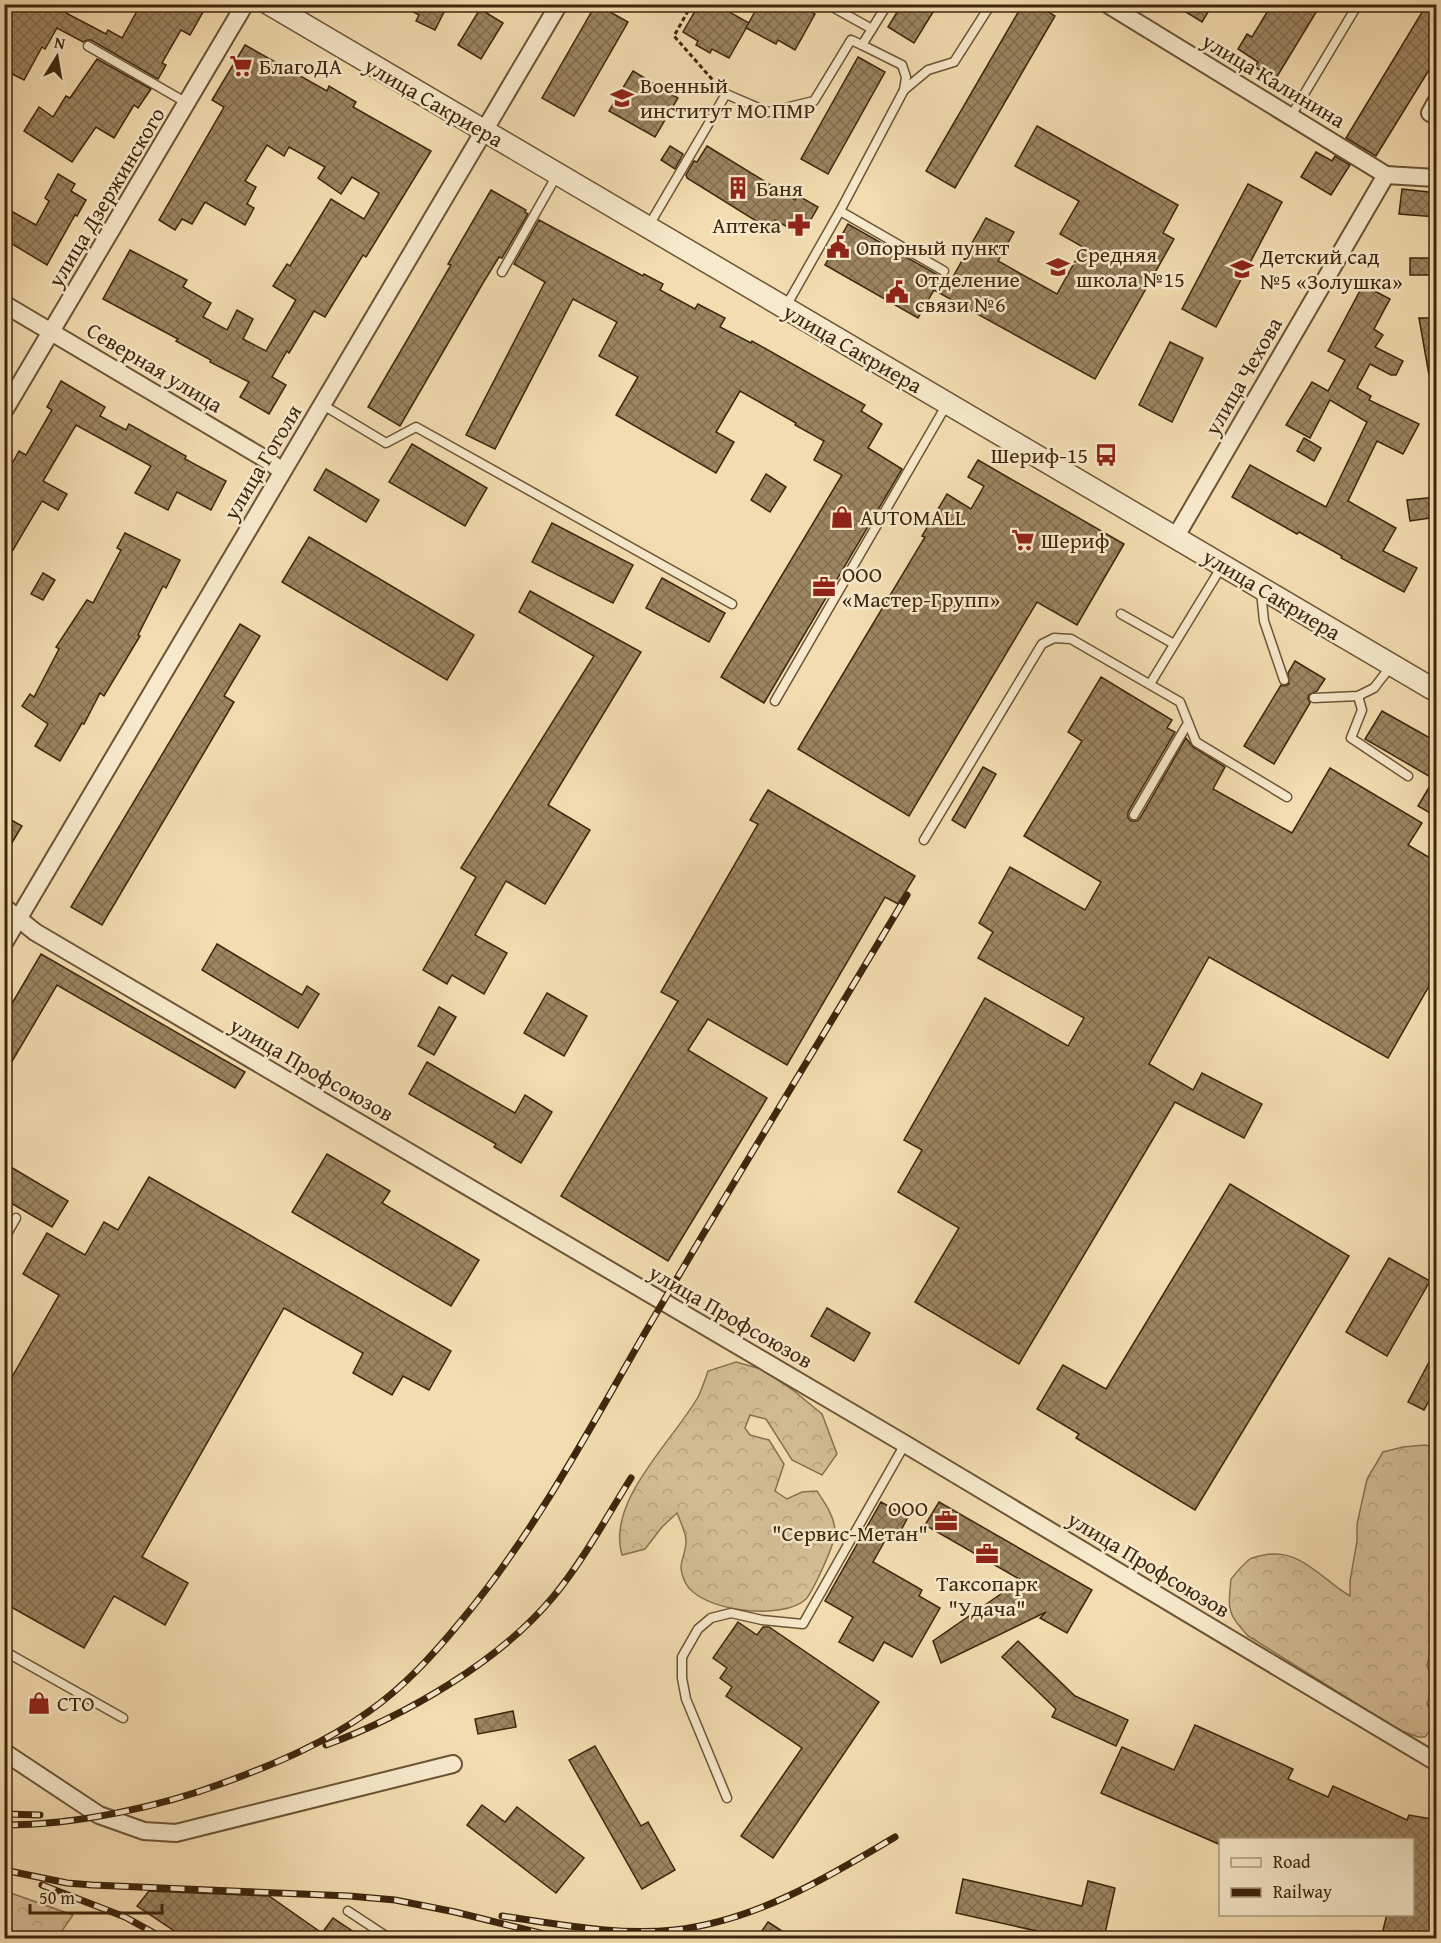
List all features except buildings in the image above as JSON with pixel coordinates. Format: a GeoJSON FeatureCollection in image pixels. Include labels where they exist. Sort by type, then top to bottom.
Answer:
{"type":"FeatureCollection","features":[{"type":"Feature","properties":{"kind":"street","name":"улица Дзержинского"},"geometry":{"type":"LineString","coordinates":[[4,411],[245,4]]}},
{"type":"Feature","properties":{"kind":"street","name":"улица Сакриера"},"geometry":{"type":"LineString","coordinates":[[269,4],[1437,692]]}},
{"type":"Feature","properties":{"kind":"street","name":"улица Гоголя"},"geometry":{"type":"LineString","coordinates":[[4,943],[559,4]]}},
{"type":"Feature","properties":{"kind":"street","name":"улица Калинина"},"geometry":{"type":"LineString","coordinates":[[1111,6],[1386,175]]}},
{"type":"Feature","properties":{"kind":"street"},"geometry":{"type":"LineString","coordinates":[[1386,175],[1437,178]]}},
{"type":"Feature","properties":{"kind":"street","name":"улица Чехова"},"geometry":{"type":"LineString","coordinates":[[1175,538],[1386,175]]}},
{"type":"Feature","properties":{"kind":"street","name":"Северная улица"},"geometry":{"type":"LineString","coordinates":[[4,304],[282,471]]}},
{"type":"Feature","properties":{"kind":"street","name":"улица Профсоюзов"},"geometry":{"type":"LineString","coordinates":[[4,907],[35,932],[905,1444],[1437,1762]]}},
{"type":"Feature","properties":{"kind":"street"},"geometry":{"type":"LineString","coordinates":[[4,1752],[99,1815],[144,1831],[176,1833],[453,1764]]}},
{"type":"Feature","properties":{"kind":"lane"},"geometry":{"type":"LineString","coordinates":[[827,4],[872,29]]}},
{"type":"Feature","properties":{"kind":"lane"},"geometry":{"type":"LineString","coordinates":[[904,90],[928,70],[954,62],[991,4]]}},
{"type":"Feature","properties":{"kind":"lane"},"geometry":{"type":"LineString","coordinates":[[1291,116],[1358,4]]}},
{"type":"Feature","properties":{"kind":"lane"},"geometry":{"type":"LineString","coordinates":[[862,45],[884,6]]}},
{"type":"Feature","properties":{"kind":"lane"},"geometry":{"type":"LineString","coordinates":[[648,228],[726,94],[768,112],[814,102],[851,40],[902,65],[906,77],[904,90],[785,308]]}},
{"type":"Feature","properties":{"kind":"lane"},"geometry":{"type":"LineString","coordinates":[[88,46],[187,103]]}},
{"type":"Feature","properties":{"kind":"lane"},"geometry":{"type":"LineString","coordinates":[[502,272],[557,174]]}},
{"type":"Feature","properties":{"kind":"lane"},"geometry":{"type":"LineString","coordinates":[[840,211],[944,270]]}},
{"type":"Feature","properties":{"kind":"lane"},"geometry":{"type":"LineString","coordinates":[[775,701],[947,404]]}},
{"type":"Feature","properties":{"kind":"lane"},"geometry":{"type":"LineString","coordinates":[[323,405],[386,443],[416,428],[732,604]]}},
{"type":"Feature","properties":{"kind":"lane"},"geometry":{"type":"LineString","coordinates":[[1150,684],[1222,565]]}},
{"type":"Feature","properties":{"kind":"lane"},"geometry":{"type":"LineString","coordinates":[[1261,588],[1264,621],[1284,680]]}},
{"type":"Feature","properties":{"kind":"lane"},"geometry":{"type":"LineString","coordinates":[[1121,614],[1174,644]]}},
{"type":"Feature","properties":{"kind":"lane"},"geometry":{"type":"LineString","coordinates":[[924,840],[1042,644],[1054,638],[1071,639],[1179,702],[1196,742],[1287,797]]}},
{"type":"Feature","properties":{"kind":"lane"},"geometry":{"type":"LineString","coordinates":[[1314,698],[1358,696],[1374,688],[1392,665]]}},
{"type":"Feature","properties":{"kind":"lane"},"geometry":{"type":"LineString","coordinates":[[1358,696],[1362,710],[1351,738],[1408,776]]}},
{"type":"Feature","properties":{"kind":"lane"},"geometry":{"type":"LineString","coordinates":[[1134,815],[1188,723]]}},
{"type":"Feature","properties":{"kind":"lane"},"geometry":{"type":"LineString","coordinates":[[4,1239],[16,1218]]}},
{"type":"Feature","properties":{"kind":"lane"},"geometry":{"type":"LineString","coordinates":[[727,1798],[686,1699],[682,1678],[682,1657],[688,1642],[711,1618],[731,1613],[762,1620],[803,1624],[905,1444]]}},
{"type":"Feature","properties":{"kind":"lane"},"geometry":{"type":"LineString","coordinates":[[4,1651],[123,1718]]}},
{"type":"Feature","properties":{"kind":"lane"},"geometry":{"type":"LineString","coordinates":[[348,1911],[388,1938]]}},
{"type":"Feature","properties":{"kind":"path"},"geometry":{"type":"LineString","coordinates":[[692,4],[674,36],[726,94]]}},
{"type":"Feature","properties":{"kind":"green space"},"geometry":{"type":"Polygon","coordinates":[[[736,1362],[761,1369],[794,1391],[822,1414],[837,1454],[822,1475],[792,1460],[766,1419],[750,1415],[745,1428],[750,1435],[769,1440],[784,1464],[775,1491],[787,1499],[802,1492],[817,1491],[829,1510],[835,1526],[832,1546],[806,1599],[795,1606],[780,1610],[742,1610],[707,1600],[693,1592],[682,1575],[681,1565],[686,1539],[677,1513],[662,1527],[645,1549],[622,1555],[620,1535],[624,1514],[632,1493],[698,1397],[708,1371],[736,1362]]]}},
{"type":"Feature","properties":{"kind":"green space"},"geometry":{"type":"Polygon","coordinates":[[[1425,1445],[1436,1448],[1436,1638],[1427,1665],[1434,1684],[1427,1704],[1436,1723],[1425,1737],[1418,1737],[1399,1730],[1248,1636],[1230,1611],[1229,1598],[1231,1579],[1245,1563],[1255,1557],[1277,1554],[1300,1560],[1350,1596],[1357,1524],[1367,1479],[1383,1452],[1425,1445]]]}},
{"type":"Feature","properties":{"kind":"green space"},"geometry":{"type":"Polygon","coordinates":[[[5,1891],[73,1915],[57,1938],[5,1938],[5,1891]]]}},
{"type":"Feature","properties":{"kind":"railway"},"geometry":{"type":"LineString","coordinates":[[4,1825],[60,1822],[146,1807],[244,1775],[299,1752],[352,1723],[394,1692],[418,1670],[490,1584],[544,1506],[693,1251],[907,895]]}},
{"type":"Feature","properties":{"kind":"railway"},"geometry":{"type":"LineString","coordinates":[[326,1745],[418,1703],[478,1665],[506,1643],[531,1621],[564,1583],[631,1478]]}},
{"type":"Feature","properties":{"kind":"railway"},"geometry":{"type":"LineString","coordinates":[[4,1814],[40,1815]]}},
{"type":"Feature","properties":{"kind":"railway"},"geometry":{"type":"LineString","coordinates":[[502,1916],[588,1928],[631,1931],[674,1930],[704,1925],[789,1896],[895,1837]]}},
{"type":"Feature","properties":{"kind":"railway"},"geometry":{"type":"LineString","coordinates":[[4,1870],[67,1883],[92,1885],[395,1900],[560,1938]]}},
{"type":"Feature","properties":{"kind":"railway"},"geometry":{"type":"LineString","coordinates":[[42,1885],[125,1917],[163,1938]]}},
{"type":"Feature","properties":{"kind":"place","name":"БлагоДА"},"geometry":{"type":"Point","coordinates":[241,66]}},
{"type":"Feature","properties":{"kind":"place","name":"Военный институт МО ПМР"},"geometry":{"type":"Point","coordinates":[622,98]}},
{"type":"Feature","properties":{"kind":"place","name":"Баня"},"geometry":{"type":"Point","coordinates":[738,188]}},
{"type":"Feature","properties":{"kind":"place","name":"Аптека"},"geometry":{"type":"Point","coordinates":[799,225]}},
{"type":"Feature","properties":{"kind":"place","name":"Опорный пункт"},"geometry":{"type":"Point","coordinates":[838,247]}},
{"type":"Feature","properties":{"kind":"place","name":"Средняя школа №15"},"geometry":{"type":"Point","coordinates":[1058,267]}},
{"type":"Feature","properties":{"kind":"place","name":"Детский сад №5 «Золушка»"},"geometry":{"type":"Point","coordinates":[1242,269]}},
{"type":"Feature","properties":{"kind":"place","name":"Отделение связи №6"},"geometry":{"type":"Point","coordinates":[897,292]}},
{"type":"Feature","properties":{"kind":"place","name":"Шериф-15"},"geometry":{"type":"Point","coordinates":[1106,455]}},
{"type":"Feature","properties":{"kind":"place","name":"AUTOMALL"},"geometry":{"type":"Point","coordinates":[842,517]}},
{"type":"Feature","properties":{"kind":"place","name":"Шериф"},"geometry":{"type":"Point","coordinates":[1023,540]}},
{"type":"Feature","properties":{"kind":"place","name":"ООО «Мастер-Групп»"},"geometry":{"type":"Point","coordinates":[824,587]}},
{"type":"Feature","properties":{"kind":"place","name":"ООО \"Сервис-Метан\""},"geometry":{"type":"Point","coordinates":[946,1521]}},
{"type":"Feature","properties":{"kind":"place","name":"Таксопарк \"Удача\""},"geometry":{"type":"Point","coordinates":[987,1554]}},
{"type":"Feature","properties":{"kind":"place","name":"СТО"},"geometry":{"type":"Point","coordinates":[39,1703]}}]}
